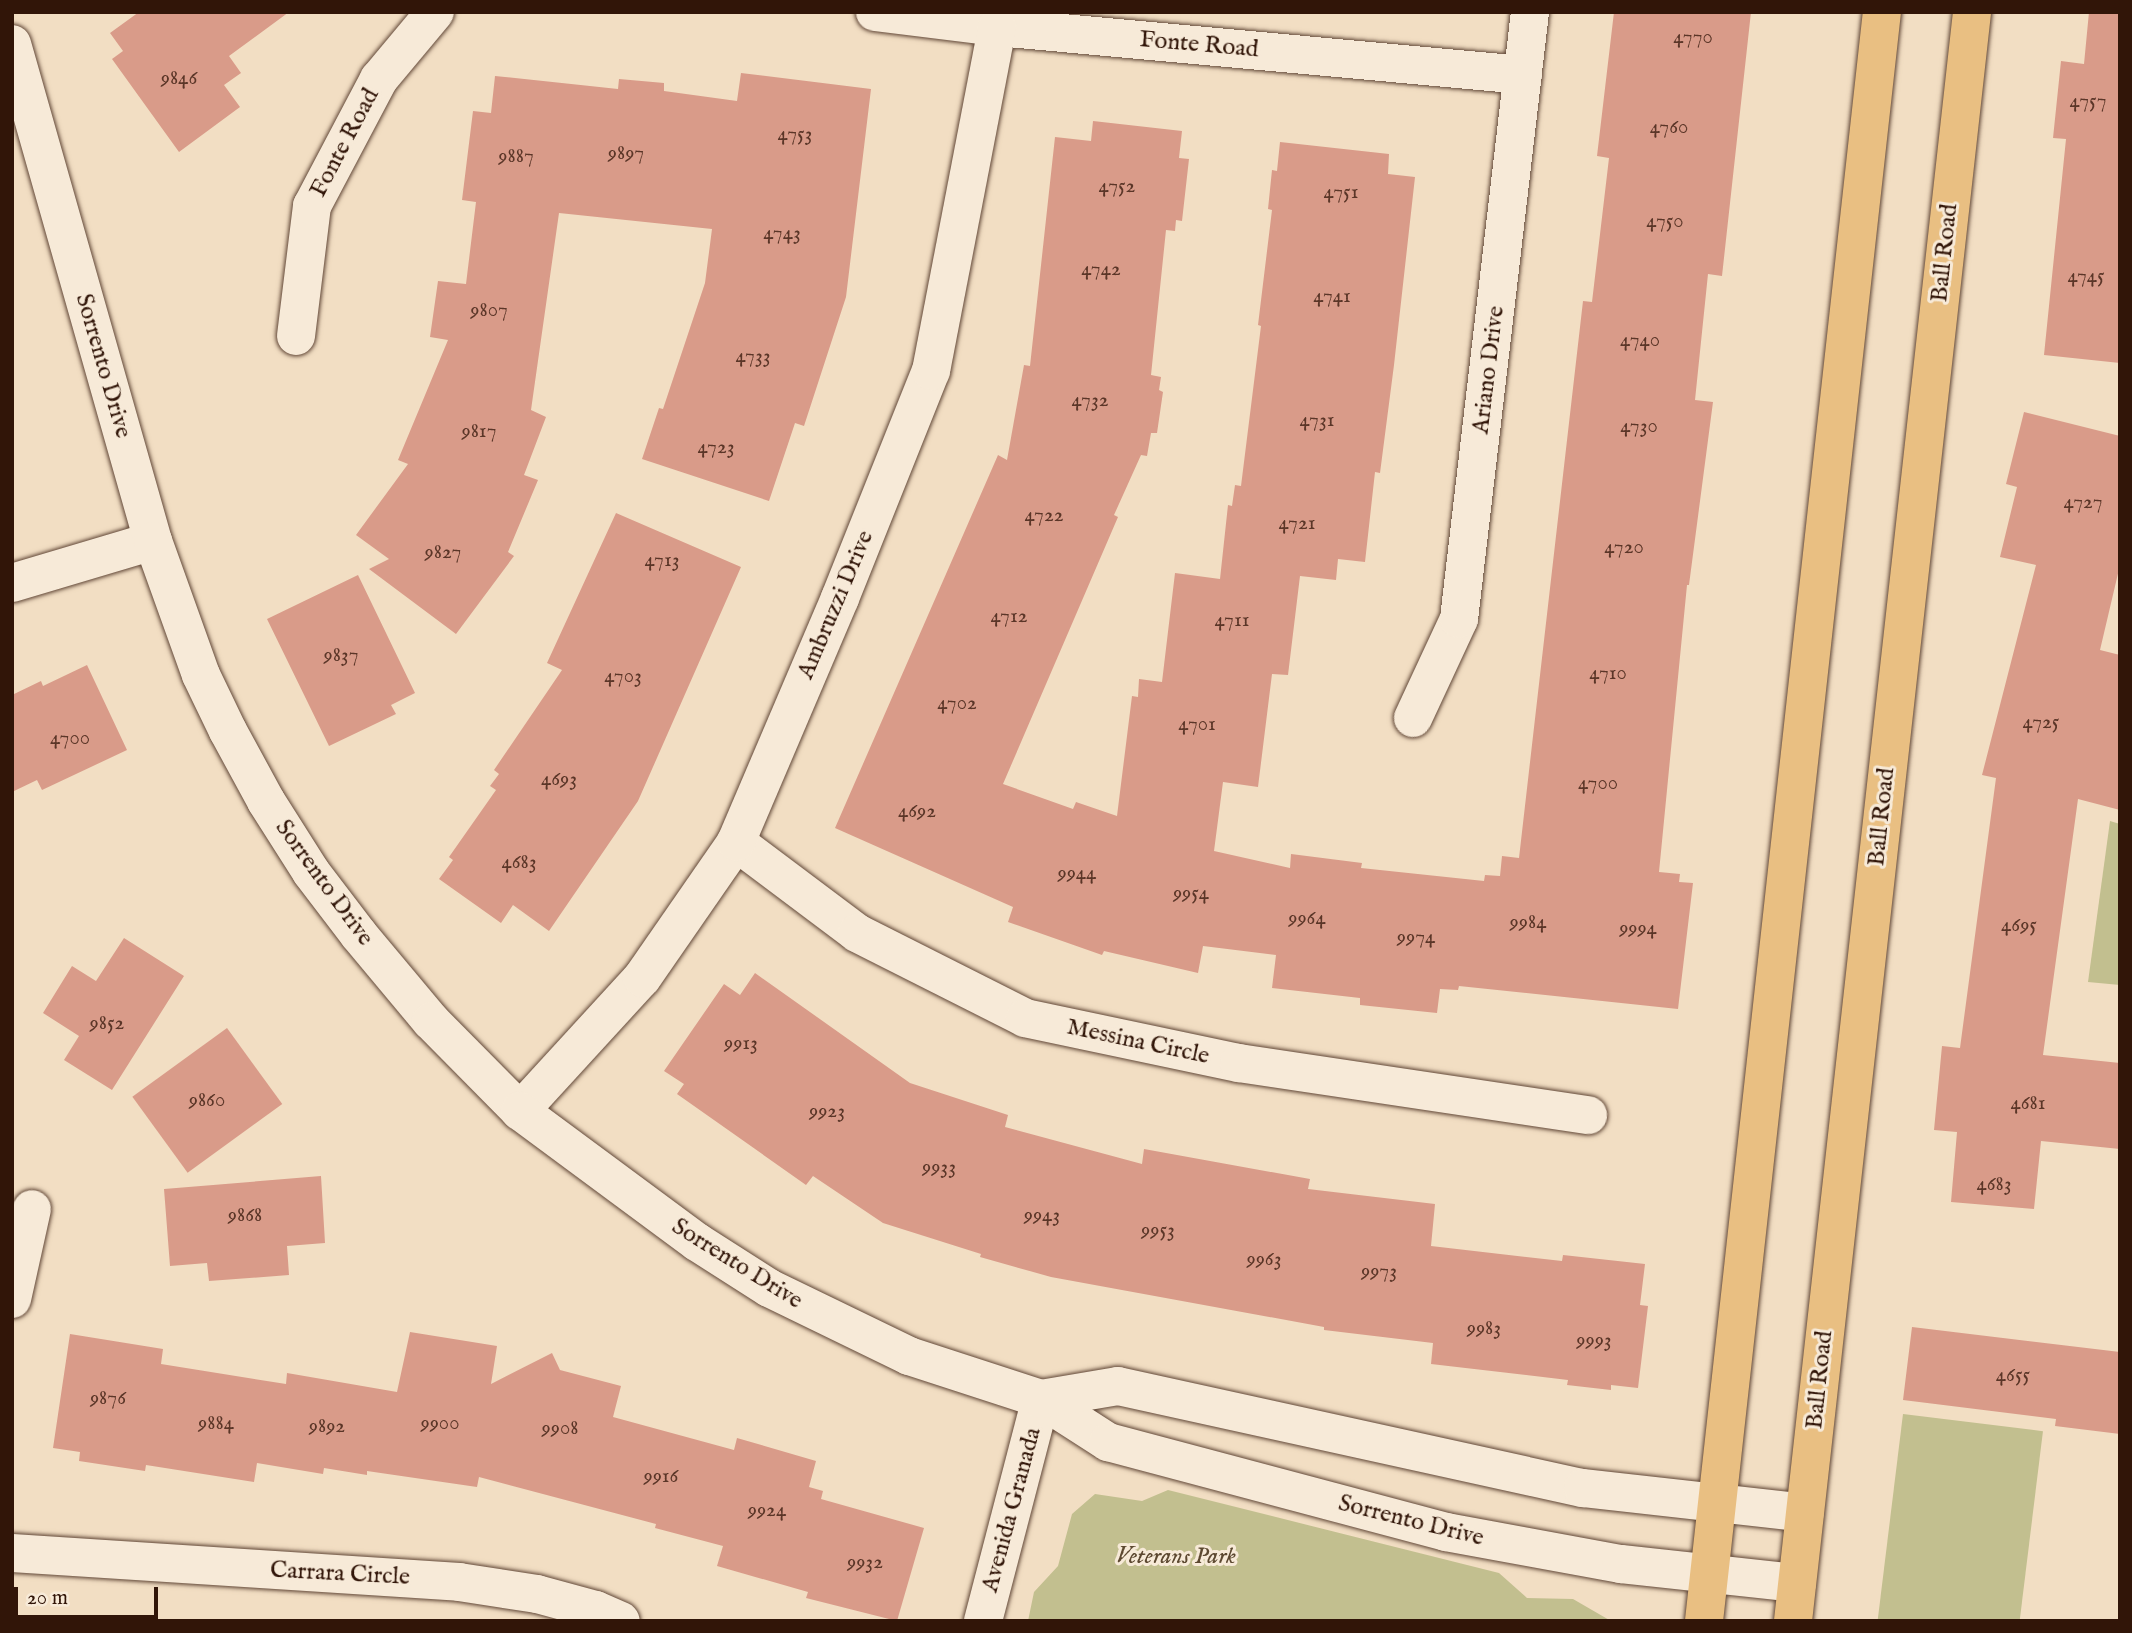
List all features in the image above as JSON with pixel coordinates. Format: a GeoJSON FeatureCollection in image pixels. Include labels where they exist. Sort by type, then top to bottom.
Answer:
{"type":"FeatureCollection","features":[{"type":"Feature","properties":{"kind":"main road"},"geometry":{"type":"LineString","coordinates":[[1704,1621],[1882,12]]}},
{"type":"Feature","properties":{"kind":"main road","name":"Ball Road"},"geometry":{"type":"LineString","coordinates":[[1793,1621],[1972,12]]}},
{"type":"Feature","properties":{"kind":"street","name":"Fonte Road"},"geometry":{"type":"LineString","coordinates":[[296,336],[312,206],[379,79],[435,12]]}},
{"type":"Feature","properties":{"kind":"street","name":"Fonte Road"},"geometry":{"type":"LineString","coordinates":[[875,12],[997,27],[1523,75]]}},
{"type":"Feature","properties":{"kind":"street","name":"Ariano Drive"},"geometry":{"type":"LineString","coordinates":[[1413,718],[1460,619],[1530,12]]}},
{"type":"Feature","properties":{"kind":"street","name":"Ambruzzi Drive"},"geometry":{"type":"LineString","coordinates":[[520,1111],[642,978],[736,842],[840,598],[931,371],[997,27]]}},
{"type":"Feature","properties":{"kind":"street","name":"Sorrento Drive"},"geometry":{"type":"LineString","coordinates":[[12,44],[153,541],[201,675],[266,801],[305,862],[359,936],[431,1021],[520,1111],[697,1242],[769,1288],[909,1356],[1041,1399],[1108,1442],[1432,1528],[1621,1564],[1797,1583]]}},
{"type":"Feature","properties":{"kind":"street"},"geometry":{"type":"LineString","coordinates":[[12,583],[153,541]]}},
{"type":"Feature","properties":{"kind":"street","name":"Messina Circle"},"geometry":{"type":"LineString","coordinates":[[736,842],[857,933],[1025,1018],[1239,1063],[1588,1115]]}},
{"type":"Feature","properties":{"kind":"street"},"geometry":{"type":"LineString","coordinates":[[12,1300],[32,1209]]}},
{"type":"Feature","properties":{"kind":"street","name":"Sorrento Drive"},"geometry":{"type":"LineString","coordinates":[[1041,1399],[1118,1386],[1583,1488],[1805,1513]]}},
{"type":"Feature","properties":{"kind":"street","name":"Avenida Granada"},"geometry":{"type":"LineString","coordinates":[[983,1621],[1041,1399]]}},
{"type":"Feature","properties":{"kind":"street","name":"Carrara Circle"},"geometry":{"type":"LineString","coordinates":[[12,1553],[459,1582],[537,1594],[596,1610],[621,1621]]}},
{"type":"Feature","properties":{"kind":"green space"},"geometry":{"type":"Polygon","coordinates":[[[2110,821],[2120,824],[2120,985],[2088,982],[2110,821]]]}},
{"type":"Feature","properties":{"kind":"green space"},"geometry":{"type":"Polygon","coordinates":[[[1903,1414],[2043,1431],[2020,1621],[1878,1621],[1903,1414]]]}},
{"type":"Feature","properties":{"kind":"green space","name":"Veterans Park"},"geometry":{"type":"Polygon","coordinates":[[[1168,1490],[1499,1573],[1527,1598],[1573,1599],[1611,1621],[1028,1621],[1034,1592],[1058,1566],[1072,1514],[1095,1494],[1142,1501],[1168,1490]]]}},
{"type":"Feature","properties":{"kind":"building"},"geometry":{"type":"Polygon","coordinates":[[[139,12],[289,12],[229,56],[241,73],[224,85],[240,107],[179,152],[112,59],[123,51],[110,33],[139,12]]]}},
{"type":"Feature","properties":{"kind":"building"},"geometry":{"type":"Polygon","coordinates":[[[1614,12],[1751,12],[1722,276],[1708,274],[1695,400],[1713,402],[1687,585],[1659,872],[1680,874],[1679,882],[1693,883],[1678,1009],[1459,986],[1458,990],[1440,989],[1437,1013],[1360,1005],[1360,998],[1272,988],[1276,955],[1203,946],[1198,973],[1104,951],[1102,955],[1008,922],[1013,907],[835,828],[998,455],[1007,460],[1024,365],[1030,366],[1055,137],[1091,141],[1093,121],[1182,131],[1179,158],[1189,159],[1182,221],[1176,220],[1175,231],[1166,230],[1151,375],[1161,377],[1159,390],[1163,392],[1157,433],[1151,433],[1147,456],[1141,455],[1114,515],[1118,517],[1003,784],[1073,809],[1076,802],[1117,816],[1132,696],[1138,697],[1139,679],[1162,682],[1175,573],[1220,579],[1228,505],[1232,506],[1235,485],[1241,486],[1261,326],[1258,325],[1272,210],[1268,209],[1272,170],[1277,171],[1280,142],[1389,154],[1388,174],[1415,177],[1380,473],[1375,472],[1365,562],[1338,559],[1336,580],[1300,576],[1288,675],[1272,674],[1258,787],[1223,782],[1214,851],[1290,868],[1291,854],[1362,863],[1361,868],[1484,881],[1485,875],[1500,876],[1502,856],[1519,858],[1583,301],[1592,302],[1609,158],[1597,156],[1614,12]]]}},
{"type":"Feature","properties":{"kind":"building"},"geometry":{"type":"Polygon","coordinates":[[[2089,12],[2120,12],[2120,363],[2044,355],[2066,139],[2053,138],[2061,61],[2084,64],[2089,12]]]}},
{"type":"Feature","properties":{"kind":"building"},"geometry":{"type":"Polygon","coordinates":[[[741,73],[871,89],[846,297],[804,426],[795,423],[769,501],[642,459],[659,408],[663,409],[705,283],[712,229],[559,213],[531,410],[546,417],[524,475],[538,480],[508,552],[514,556],[456,634],[369,569],[389,559],[356,535],[408,464],[398,460],[448,340],[430,337],[438,281],[466,284],[476,202],[462,200],[473,111],[491,113],[495,76],[618,89],[619,79],[664,83],[664,91],[737,101],[741,73]]]}},
{"type":"Feature","properties":{"kind":"building"},"geometry":{"type":"Polygon","coordinates":[[[2024,412],[2120,436],[2120,565],[2100,650],[2120,655],[2120,810],[2078,799],[2043,1055],[2120,1063],[2120,1149],[2041,1141],[2034,1209],[1951,1202],[1957,1132],[1934,1130],[1942,1046],[1960,1048],[1996,778],[1982,775],[2036,565],[2000,557],[2017,487],[2006,484],[2024,412]]]}},
{"type":"Feature","properties":{"kind":"building"},"geometry":{"type":"Polygon","coordinates":[[[616,513],[741,567],[638,801],[549,931],[513,905],[501,923],[439,879],[453,860],[449,857],[496,790],[490,786],[499,774],[494,770],[562,670],[547,663],[616,513]]]}},
{"type":"Feature","properties":{"kind":"building"},"geometry":{"type":"Polygon","coordinates":[[[358,575],[415,693],[391,705],[396,714],[329,746],[267,619],[358,575]]]}},
{"type":"Feature","properties":{"kind":"building"},"geometry":{"type":"Polygon","coordinates":[[[87,665],[127,750],[42,790],[37,780],[12,792],[12,695],[41,681],[43,686],[87,665]]]}},
{"type":"Feature","properties":{"kind":"building"},"geometry":{"type":"Polygon","coordinates":[[[124,938],[184,976],[112,1090],[64,1060],[79,1036],[43,1013],[72,966],[96,981],[124,938]]]}},
{"type":"Feature","properties":{"kind":"building"},"geometry":{"type":"Polygon","coordinates":[[[755,973],[910,1083],[1008,1115],[1005,1127],[1142,1164],[1144,1149],[1310,1179],[1308,1189],[1435,1204],[1431,1246],[1562,1261],[1563,1255],[1645,1264],[1640,1305],[1648,1306],[1638,1388],[1611,1385],[1611,1390],[1567,1385],[1568,1380],[1431,1364],[1433,1343],[1324,1330],[1324,1327],[1051,1277],[980,1257],[981,1254],[883,1223],[813,1176],[806,1185],[677,1094],[684,1084],[664,1071],[724,984],[740,995],[755,973]]]}},
{"type":"Feature","properties":{"kind":"building"},"geometry":{"type":"Polygon","coordinates":[[[227,1028],[282,1104],[188,1173],[132,1097],[227,1028]]]}},
{"type":"Feature","properties":{"kind":"building"},"geometry":{"type":"Polygon","coordinates":[[[321,1176],[325,1243],[287,1246],[289,1275],[209,1281],[207,1263],[170,1266],[164,1189],[321,1176]]]}},
{"type":"Feature","properties":{"kind":"building"},"geometry":{"type":"Polygon","coordinates":[[[1912,1327],[2120,1352],[2120,1434],[2055,1426],[2056,1419],[1903,1400],[1912,1327]]]}},
{"type":"Feature","properties":{"kind":"building"},"geometry":{"type":"Polygon","coordinates":[[[410,1332],[497,1346],[491,1384],[552,1353],[560,1370],[621,1386],[613,1417],[734,1450],[737,1438],[816,1461],[809,1487],[823,1491],[821,1499],[924,1528],[897,1621],[806,1598],[808,1592],[717,1566],[723,1546],[655,1528],[656,1524],[479,1477],[477,1487],[367,1471],[367,1475],[324,1468],[323,1474],[257,1463],[254,1482],[146,1465],[145,1471],[79,1461],[80,1452],[53,1448],[70,1334],[163,1349],[161,1364],[286,1384],[287,1373],[397,1392],[410,1332]]]}}]}
